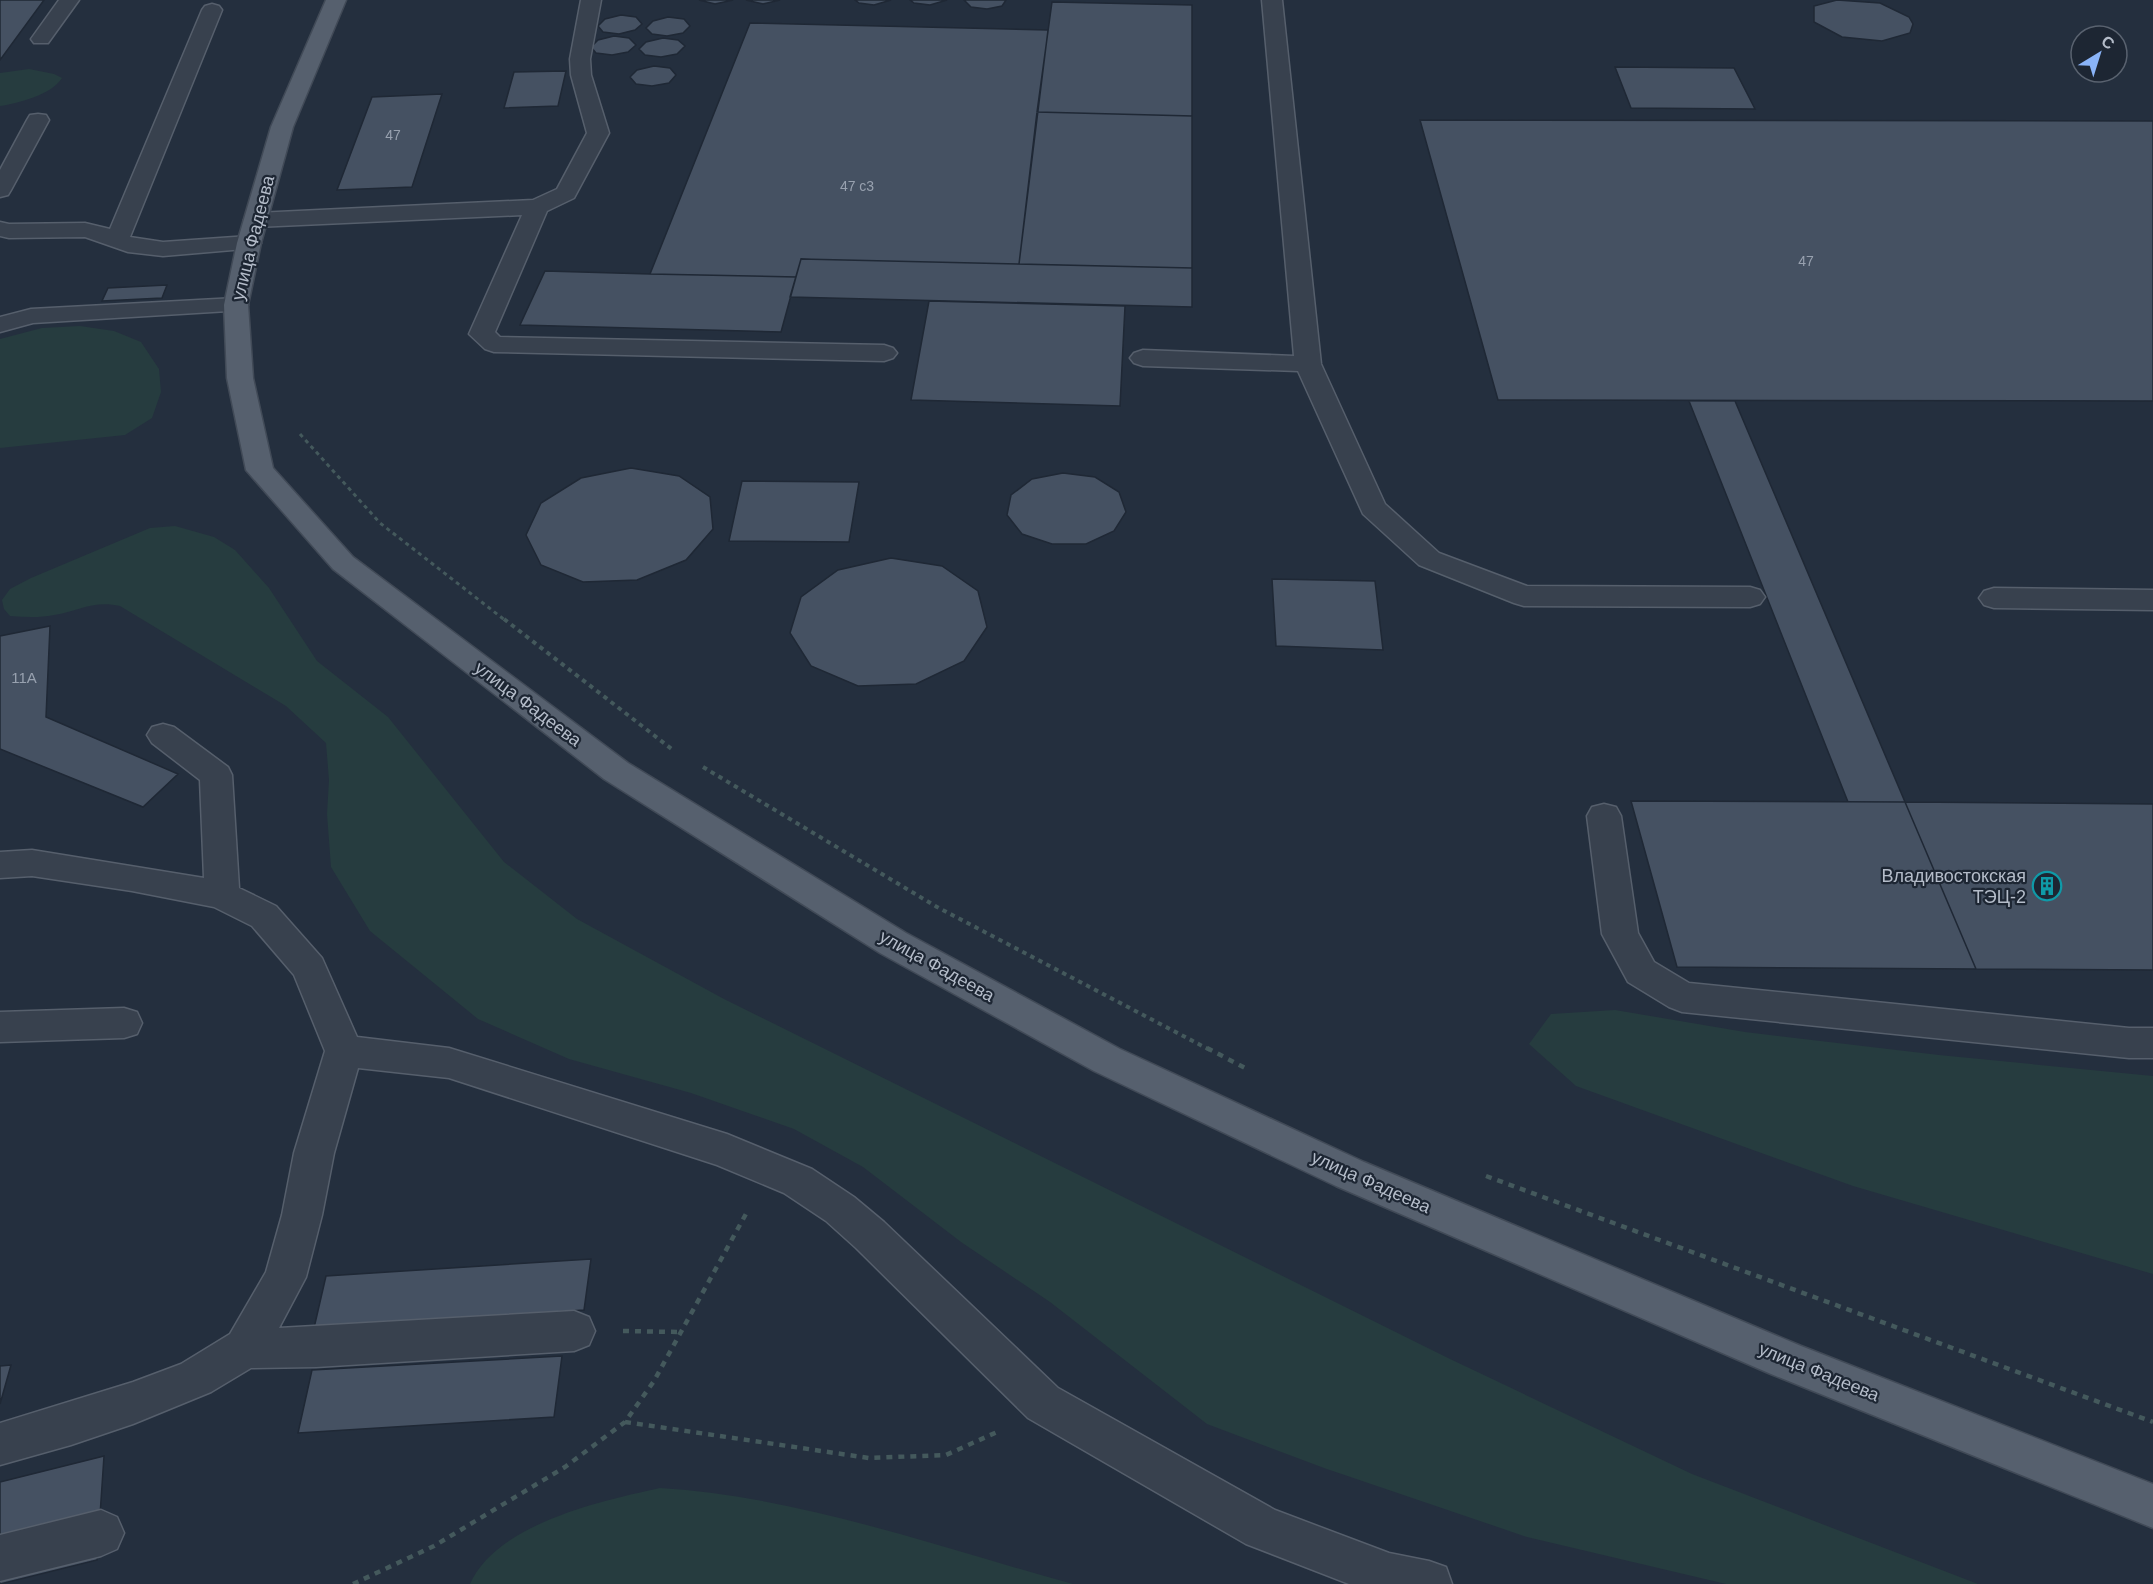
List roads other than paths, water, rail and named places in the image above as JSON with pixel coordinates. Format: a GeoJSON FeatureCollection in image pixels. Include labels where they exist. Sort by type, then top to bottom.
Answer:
{"type":"FeatureCollection","features":[{"type":"Feature","properties":{"kind":"main road","name":"улица Фадеева"},"geometry":{"type":"LineString","coordinates":[[336,0],[288,110],[252,231],[236,305],[240,378],[260,470],[343,563],[616,771],[893,943],[1117,1065],[1350,1174],[1776,1355],[2153,1506]]}},
{"type":"Feature","properties":{"kind":"lane"},"geometry":{"type":"LineString","coordinates":[[41,39],[69,0]]}},
{"type":"Feature","properties":{"kind":"lane"},"geometry":{"type":"LineString","coordinates":[[0,229],[9,231],[85,230],[98,232],[128,245],[163,249],[252,231],[537,207],[566,193],[598,133],[581,75],[580,59],[591,0]]}},
{"type":"Feature","properties":{"kind":"lane"},"geometry":{"type":"LineString","coordinates":[[1272,0],[1308,364],[1373,508],[1429,559],[1524,596],[1750,597]]}},
{"type":"Feature","properties":{"kind":"lane"},"geometry":{"type":"LineString","coordinates":[[117,241],[212,10]]}},
{"type":"Feature","properties":{"kind":"lane"},"geometry":{"type":"LineString","coordinates":[[0,190],[38,120]]}},
{"type":"Feature","properties":{"kind":"lane"},"geometry":{"type":"LineString","coordinates":[[537,207],[482,334],[494,344],[884,353]]}},
{"type":"Feature","properties":{"kind":"lane"},"geometry":{"type":"LineString","coordinates":[[0,314],[31,316],[236,305]]}},
{"type":"Feature","properties":{"kind":"lane"},"geometry":{"type":"LineString","coordinates":[[0,325],[31,316]]}},
{"type":"Feature","properties":{"kind":"lane"},"geometry":{"type":"LineString","coordinates":[[1143,358],[1308,364]]}},
{"type":"Feature","properties":{"kind":"lane"},"geometry":{"type":"LineString","coordinates":[[1994,598],[2153,600]]}},
{"type":"Feature","properties":{"kind":"lane"},"geometry":{"type":"LineString","coordinates":[[163,735],[216,775],[222,895]]}},
{"type":"Feature","properties":{"kind":"lane"},"geometry":{"type":"LineString","coordinates":[[1604,816],[1620,934],[1641,972],[1682,997],[2153,1044]]}},
{"type":"Feature","properties":{"kind":"lane"},"geometry":{"type":"LineString","coordinates":[[0,1444],[71,1424],[195,1378],[245,1348],[285,1277],[302,1215],[314,1153],[344,1051],[309,968],[264,916],[222,895],[132,878],[11,860]]}},
{"type":"Feature","properties":{"kind":"lane"},"geometry":{"type":"LineString","coordinates":[[0,1027],[124,1023]]}},
{"type":"Feature","properties":{"kind":"lane"},"geometry":{"type":"LineString","coordinates":[[344,1051],[449,1064],[669,1132],[764,1166],[798,1181],[840,1209],[870,1235],[1043,1403],[1262,1528],[1389,1576],[1429,1584]]}},
{"type":"Feature","properties":{"kind":"lane"},"geometry":{"type":"LineString","coordinates":[[245,1348],[316,1347],[574,1331]]}},
{"type":"Feature","properties":{"kind":"lane"},"geometry":{"type":"LineString","coordinates":[[0,1558],[101,1533]]}},
{"type":"Feature","properties":{"kind":"place","name":"Владивостокская ТЭЦ-2"},"geometry":{"type":"Point","coordinates":[2047,886]}}]}
